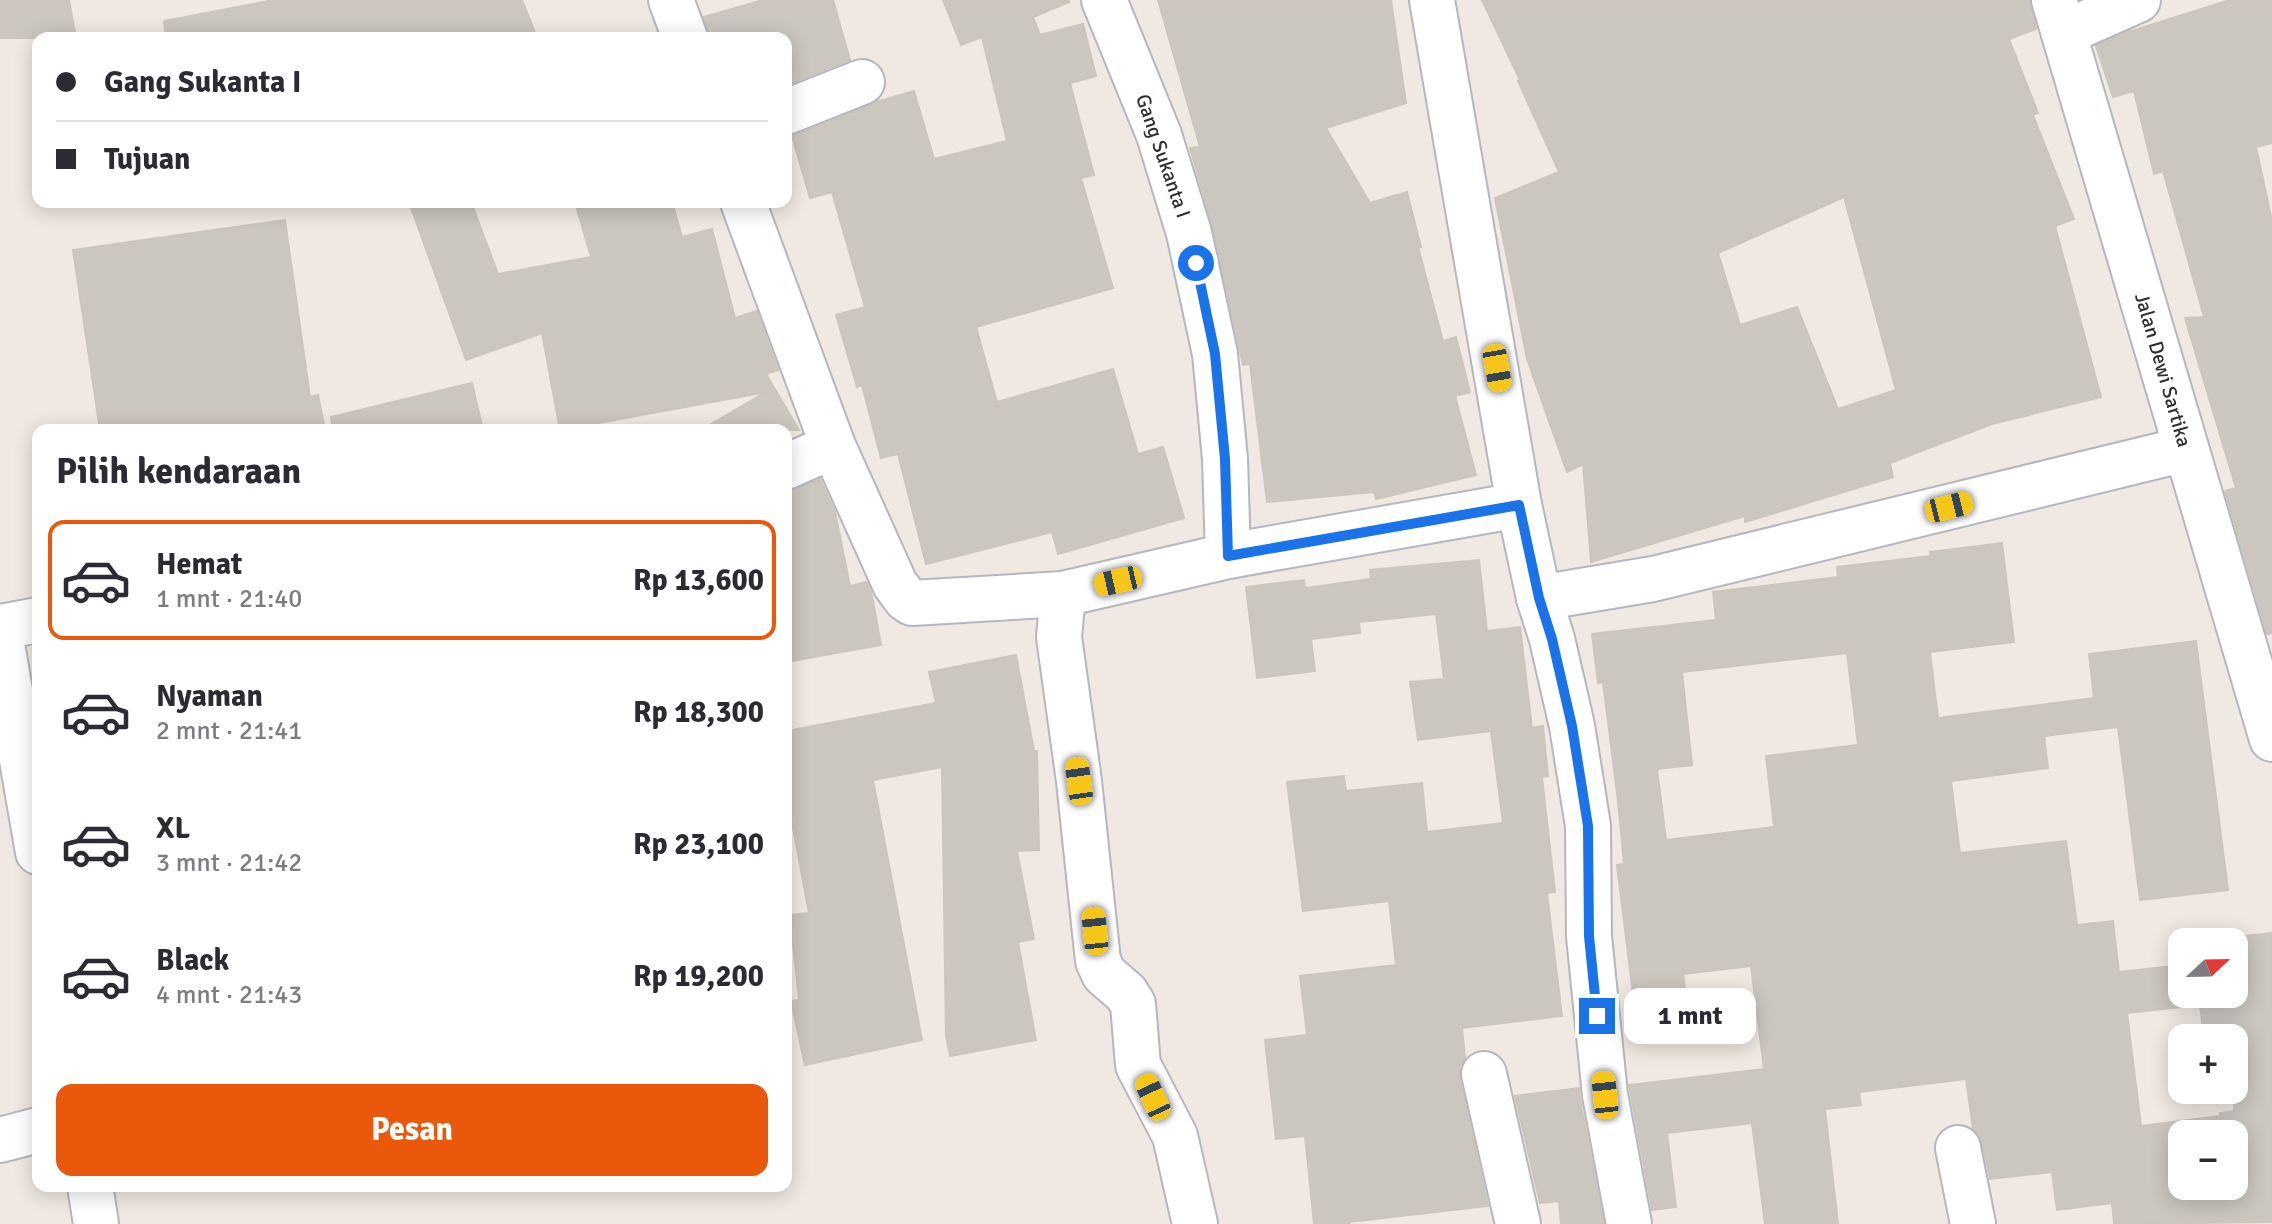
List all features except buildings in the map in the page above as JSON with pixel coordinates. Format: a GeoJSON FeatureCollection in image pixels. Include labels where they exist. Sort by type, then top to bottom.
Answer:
{"type":"FeatureCollection","features":[{"type":"Feature","properties":{"kind":"street"},"geometry":{"type":"LineString","coordinates":[[671,0],[683,32]]}},
{"type":"Feature","properties":{"kind":"street","name":"Gang Sukanta I"},"geometry":{"type":"LineString","coordinates":[[1104,0],[1159,135],[1189,233],[1215,354],[1225,459],[1228,556]]}},
{"type":"Feature","properties":{"kind":"street"},"geometry":{"type":"LineString","coordinates":[[1432,0],[1519,505],[1572,726],[1588,826],[1589,936],[1605,1095],[1629,1224]]}},
{"type":"Feature","properties":{"kind":"street"},"geometry":{"type":"LineString","coordinates":[[2059,17],[2138,0]]}},
{"type":"Feature","properties":{"kind":"street","name":"Jalan Dewi Sartika"},"geometry":{"type":"LineString","coordinates":[[2059,17],[2186,449],[2264,679],[2272,739]]}},
{"type":"Feature","properties":{"kind":"street"},"geometry":{"type":"LineString","coordinates":[[792,110],[862,82]]}},
{"type":"Feature","properties":{"kind":"street"},"geometry":{"type":"LineString","coordinates":[[745,208],[833,446],[895,584],[906,599],[922,604],[1063,594],[1228,556],[1519,505]]}},
{"type":"Feature","properties":{"kind":"street"},"geometry":{"type":"LineString","coordinates":[[792,464],[833,446]]}},
{"type":"Feature","properties":{"kind":"street"},"geometry":{"type":"LineString","coordinates":[[1539,598],[1653,579],[2186,449]]}},
{"type":"Feature","properties":{"kind":"street"},"geometry":{"type":"LineString","coordinates":[[1063,594],[1059,637],[1079,781],[1098,961],[1104,974],[1126,993],[1133,1004],[1138,1065],[1175,1136],[1195,1224]]}},
{"type":"Feature","properties":{"kind":"street"},"geometry":{"type":"LineString","coordinates":[[32,623],[0,641],[30,744],[32,771]]}},
{"type":"Feature","properties":{"kind":"street"},"geometry":{"type":"LineString","coordinates":[[1484,1074],[1518,1224]]}},
{"type":"Feature","properties":{"kind":"street"},"geometry":{"type":"LineString","coordinates":[[0,1140],[32,1132]]}},
{"type":"Feature","properties":{"kind":"street"},"geometry":{"type":"LineString","coordinates":[[1958,1148],[1973,1224]]}},
{"type":"Feature","properties":{"kind":"street"},"geometry":{"type":"LineString","coordinates":[[91,1192],[96,1224]]}},
{"type":"Feature","properties":{"kind":"route"},"geometry":{"type":"LineString","coordinates":[[1196,263],[1215,354],[1225,459],[1228,556],[1519,505],[1572,726],[1588,826],[1589,936],[1597,1016]]}}]}
